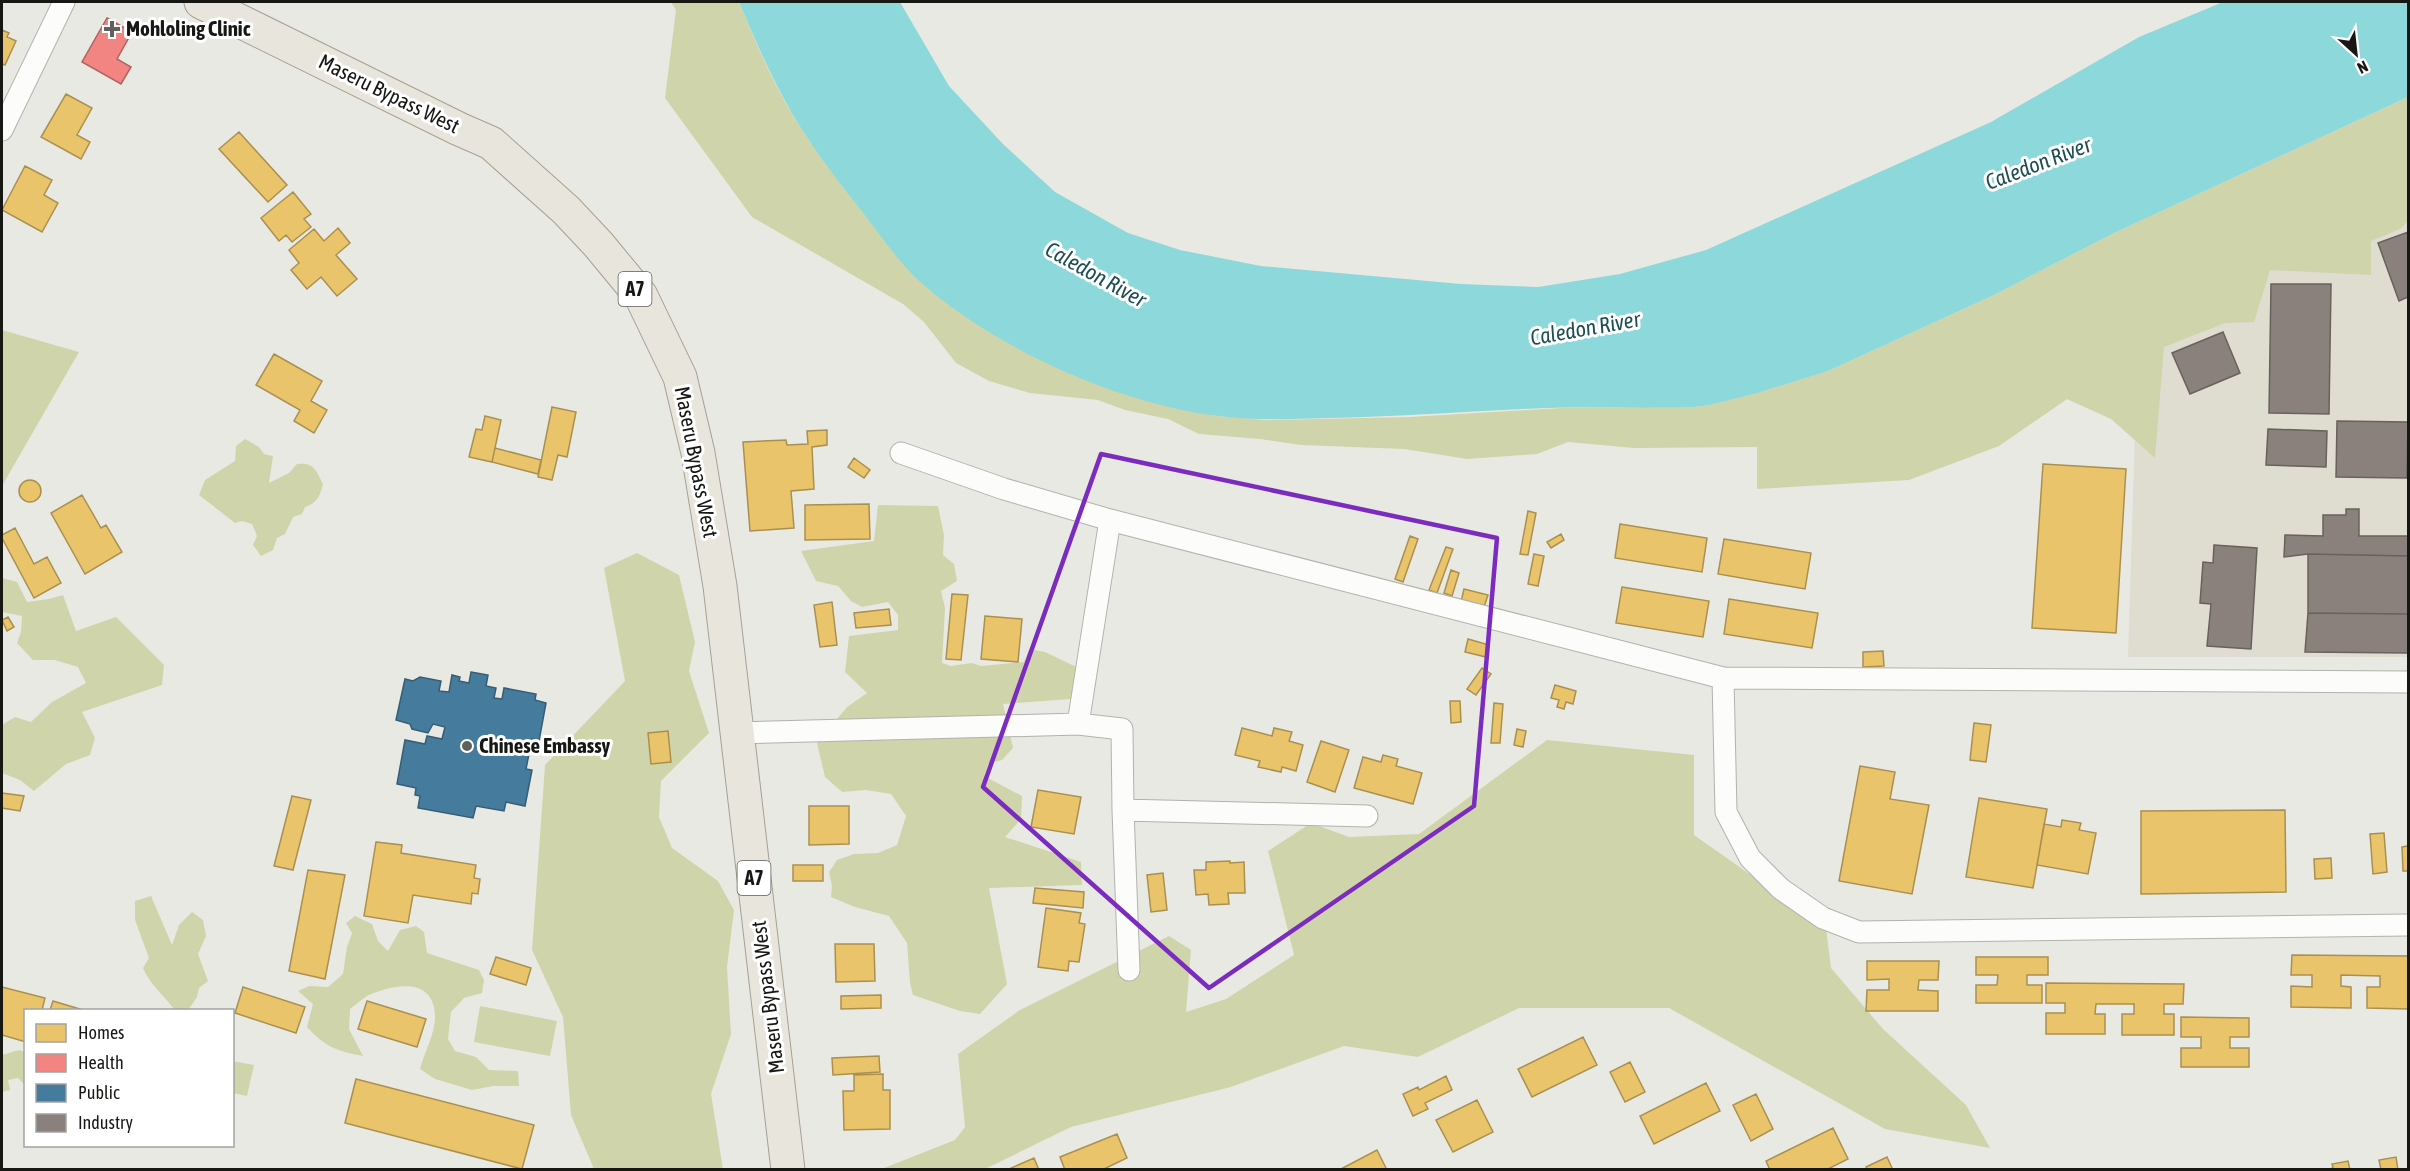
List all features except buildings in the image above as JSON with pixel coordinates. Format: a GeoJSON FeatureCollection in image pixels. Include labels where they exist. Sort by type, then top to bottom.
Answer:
{"type":"FeatureCollection","features":[{"type":"Feature","properties":{"kind":"main road","name":"Maseru Bypass West"},"geometry":{"type":"LineString","coordinates":[[201,2],[491,143],[566,210],[641,296],[680,377],[698,453],[720,586],[788,1170]]}},
{"type":"Feature","properties":{"kind":"street"},"geometry":{"type":"LineString","coordinates":[[2,130],[57,4]]}},
{"type":"Feature","properties":{"kind":"street"},"geometry":{"type":"LineString","coordinates":[[901,453],[1004,489],[1110,520],[1723,678],[2409,682]]}},
{"type":"Feature","properties":{"kind":"street"},"geometry":{"type":"LineString","coordinates":[[1078,724],[1110,520]]}},
{"type":"Feature","properties":{"kind":"street"},"geometry":{"type":"LineString","coordinates":[[1723,678],[1726,813],[1750,858],[1781,889],[1823,918],[1859,932],[2409,925]]}},
{"type":"Feature","properties":{"kind":"street"},"geometry":{"type":"LineString","coordinates":[[737,733],[1078,724],[1122,729],[1129,970]]}},
{"type":"Feature","properties":{"kind":"street"},"geometry":{"type":"LineString","coordinates":[[1123,810],[1367,816]]}},
{"type":"Feature","properties":{"kind":"highlighted area"},"geometry":{"type":"Polygon","coordinates":[[[1101,454],[1497,538],[1474,806],[1209,988],[983,787],[1101,454]]]}},
{"type":"Feature","properties":{"kind":"shaded area"},"geometry":{"type":"Polygon","coordinates":[[[2408,161],[2408,657],[2128,657],[2138,334],[2408,161]]]}},
{"type":"Feature","properties":{"kind":"green space"},"geometry":{"type":"Polygon","coordinates":[[[671,2],[739,2],[778,89],[810,141],[890,246],[910,269],[944,301],[1216,416],[1266,420],[1410,417],[1561,408],[1694,407],[1758,393],[1828,371],[1994,295],[2114,233],[2408,97],[2408,221],[2400,229],[2371,241],[2371,275],[2270,270],[2254,322],[2225,323],[2164,347],[2155,458],[2111,419],[2067,399],[1999,446],[1909,480],[1757,489],[1757,447],[1634,448],[1568,442],[1537,454],[1467,459],[1404,449],[1301,445],[1199,434],[1168,419],[1125,410],[1098,400],[1030,393],[989,381],[956,363],[924,322],[903,304],[752,217],[665,98],[676,10],[671,2]]]}},
{"type":"Feature","properties":{"kind":"green space"},"geometry":{"type":"Polygon","coordinates":[[[2,330],[79,352],[2,486],[2,330]]]}},
{"type":"Feature","properties":{"kind":"green space"},"geometry":{"type":"Polygon","coordinates":[[[245,439],[259,447],[264,454],[273,456],[269,483],[289,473],[297,464],[307,464],[314,468],[323,484],[315,501],[305,507],[302,514],[293,517],[285,534],[277,538],[273,550],[261,556],[253,545],[257,536],[252,524],[242,521],[235,523],[199,495],[205,480],[235,461],[236,446],[245,439]]]}},
{"type":"Feature","properties":{"kind":"green space"},"geometry":{"type":"Polygon","coordinates":[[[878,505],[938,506],[944,535],[943,555],[954,564],[957,581],[941,591],[945,608],[942,663],[951,666],[972,663],[981,666],[1024,662],[1029,649],[1045,652],[1085,671],[1085,698],[1003,704],[1013,748],[1002,760],[988,764],[984,776],[1022,796],[1021,819],[1005,837],[1081,862],[1082,885],[989,888],[1007,984],[980,1014],[960,1011],[913,995],[907,943],[889,916],[855,907],[831,897],[832,886],[829,872],[837,860],[854,854],[878,853],[897,845],[906,816],[891,794],[866,790],[842,792],[825,777],[817,743],[847,707],[867,693],[845,672],[849,636],[898,630],[898,615],[888,602],[862,607],[851,601],[838,586],[816,581],[801,551],[874,541],[878,505]]]}},
{"type":"Feature","properties":{"kind":"green space"},"geometry":{"type":"Polygon","coordinates":[[[637,553],[679,575],[695,642],[689,671],[709,733],[661,781],[659,817],[672,848],[718,881],[734,910],[727,967],[731,1034],[711,1094],[723,1169],[594,1169],[571,1115],[563,1017],[532,950],[545,765],[625,681],[604,568],[637,553]]]}},
{"type":"Feature","properties":{"kind":"green space"},"geometry":{"type":"Polygon","coordinates":[[[2,578],[17,582],[27,602],[63,595],[76,631],[116,617],[164,665],[162,685],[82,712],[95,738],[90,755],[66,764],[34,791],[20,780],[2,773],[2,725],[15,717],[31,722],[52,702],[86,683],[78,667],[55,660],[33,660],[17,643],[21,632],[22,616],[2,612],[2,578]]]}},
{"type":"Feature","properties":{"kind":"green space"},"geometry":{"type":"Polygon","coordinates":[[[1547,740],[1694,755],[1694,835],[1826,928],[1831,968],[1883,1029],[1966,1105],[1990,1148],[1885,1129],[1669,1008],[1519,1008],[1418,1057],[1344,1046],[1231,1087],[1071,1127],[985,1169],[879,1170],[955,1140],[965,1127],[958,1054],[1020,1010],[1169,936],[1191,950],[1186,1012],[1226,999],[1294,955],[1268,851],[1311,823],[1349,837],[1419,834],[1547,740]]]}},
{"type":"Feature","properties":{"kind":"green space"},"geometry":{"type":"Polygon","coordinates":[[[151,896],[172,945],[179,925],[192,912],[203,920],[206,936],[198,954],[208,981],[199,988],[197,997],[189,1009],[174,1009],[153,985],[143,968],[149,958],[135,920],[135,901],[151,896]]]}},
{"type":"Feature","properties":{"kind":"green space"},"geometry":{"type":"Polygon","coordinates":[[[355,916],[372,924],[378,941],[388,951],[400,930],[416,926],[424,932],[427,953],[479,970],[484,980],[482,993],[464,998],[451,1012],[448,1039],[455,1051],[476,1057],[489,1070],[518,1071],[519,1086],[493,1086],[472,1090],[435,1079],[420,1069],[432,1035],[435,1015],[433,1003],[428,994],[420,989],[401,986],[379,991],[367,996],[350,1009],[349,1029],[363,1056],[332,1047],[307,1027],[313,1004],[298,991],[309,986],[328,987],[343,974],[347,947],[352,933],[346,923],[355,916]]]}},
{"type":"Feature","properties":{"kind":"green space"},"geometry":{"type":"Polygon","coordinates":[[[480,1006],[557,1021],[550,1056],[474,1042],[480,1006]]]}},
{"type":"Feature","properties":{"kind":"green space"},"geometry":{"type":"Polygon","coordinates":[[[19,1050],[24,1052],[24,1084],[18,1078],[8,1080],[10,1090],[2,1092],[2,1055],[19,1050]]]}},
{"type":"Feature","properties":{"kind":"green space"},"geometry":{"type":"Polygon","coordinates":[[[234,1061],[254,1065],[247,1096],[234,1093],[234,1061]]]}},
{"type":"Feature","properties":{"kind":"water","name":"Caledon River"},"geometry":{"type":"Polygon","coordinates":[[[739,2],[900,2],[949,86],[1003,144],[1055,192],[1128,233],[1180,250],[1261,266],[1461,284],[1538,287],[1620,274],[1706,250],[1991,122],[2139,37],[2223,2],[2408,2],[2408,97],[2114,233],[1994,295],[1828,371],[1758,393],[1694,407],[1543,408],[1351,417],[1245,419],[1179,409],[1139,399],[1058,369],[983,328],[918,280],[885,242],[801,129],[771,73],[739,2]]]}},
{"type":"Feature","properties":{"kind":"place","name":"Mohloling Clinic"},"geometry":{"type":"Point","coordinates":[112,29]}},
{"type":"Feature","properties":{"kind":"place","name":"Chinese Embassy"},"geometry":{"type":"Point","coordinates":[467,746]}}]}
